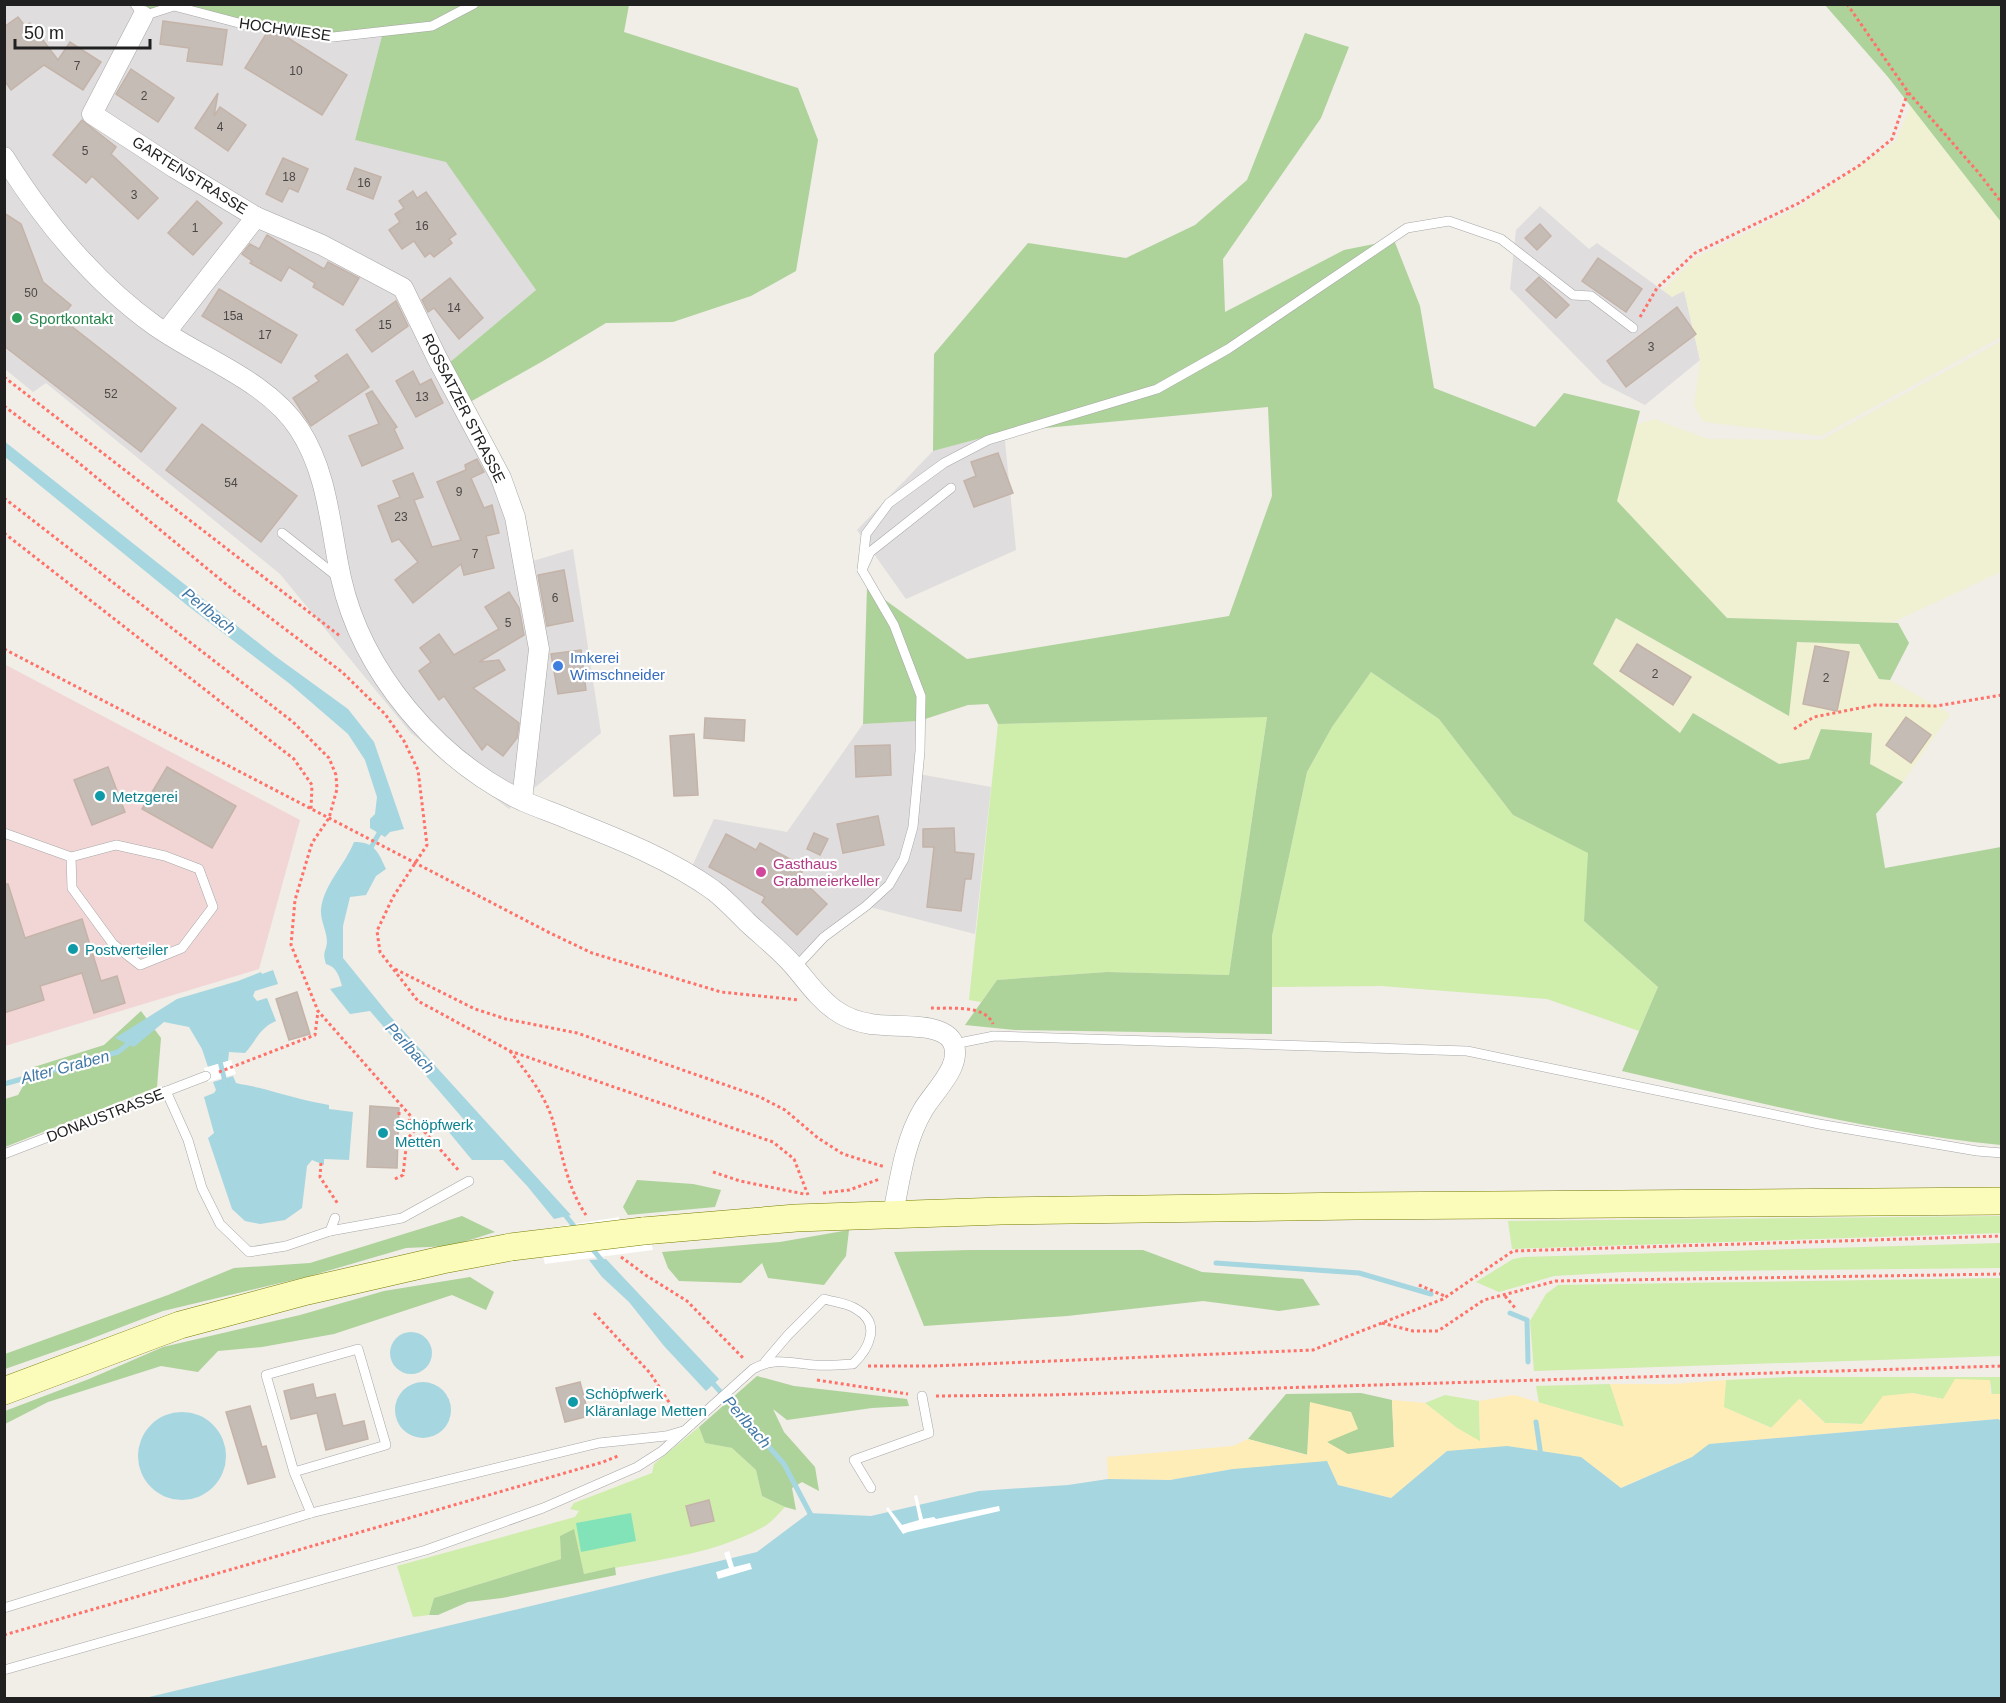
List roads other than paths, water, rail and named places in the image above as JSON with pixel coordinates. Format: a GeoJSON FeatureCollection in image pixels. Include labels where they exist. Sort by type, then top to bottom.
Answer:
{"type":"FeatureCollection","features":[{"type":"Feature","properties":{"kind":"main road"},"geometry":{"type":"LineString","coordinates":[[4,1391],[180,1325],[307,1291],[442,1260],[511,1247],[643,1231],[796,1218],[893,1214],[1355,1206],[2001,1201]]}},
{"type":"Feature","properties":{"kind":"street","name":"GARTENSTRASSE"},"geometry":{"type":"LineString","coordinates":[[139,10],[92,114],[256,217],[166,332]]}},
{"type":"Feature","properties":{"kind":"street"},"geometry":{"type":"LineString","coordinates":[[4,157],[23,186],[74,252],[117,297],[166,332],[266,394],[298,427],[319,468],[342,580],[356,627],[373,662],[403,703],[439,743],[486,779],[522,800],[659,857],[715,891],[795,968],[825,1002],[852,1020],[933,1029],[943,1032],[954,1044],[955,1056],[952,1066],[920,1115],[912,1134],[901,1172],[893,1214]]}},
{"type":"Feature","properties":{"kind":"street","name":"ROSSATZER STRASSE"},"geometry":{"type":"LineString","coordinates":[[256,217],[322,245],[403,288],[501,478],[515,517],[539,649],[522,800]]}},
{"type":"Feature","properties":{"kind":"lane","name":"HOCHWIESE"},"geometry":{"type":"LineString","coordinates":[[139,10],[174,6],[250,26],[333,37],[432,26],[474,4]]}},
{"type":"Feature","properties":{"kind":"lane"},"geometry":{"type":"LineString","coordinates":[[795,968],[824,937],[866,906],[889,885],[904,859],[913,827],[920,751],[921,696],[894,625],[862,570],[866,534],[889,503],[944,463],[988,440],[1156,389],[1228,349],[1407,228],[1449,221],[1502,239],[1573,295],[1591,296],[1634,328]]}},
{"type":"Feature","properties":{"kind":"lane"},"geometry":{"type":"LineString","coordinates":[[862,570],[870,552],[951,488]]}},
{"type":"Feature","properties":{"kind":"lane"},"geometry":{"type":"LineString","coordinates":[[282,532],[342,580]]}},
{"type":"Feature","properties":{"kind":"lane"},"geometry":{"type":"LineString","coordinates":[[4,833],[71,857],[116,845],[165,856],[199,870],[213,907],[182,948],[140,965],[113,944],[72,888],[71,857]]}},
{"type":"Feature","properties":{"kind":"lane"},"geometry":{"type":"LineString","coordinates":[[954,1044],[994,1036],[1467,1051],[1819,1124],[1977,1151],[2001,1153]]}},
{"type":"Feature","properties":{"kind":"lane","name":"DONAUSTRASSE"},"geometry":{"type":"LineString","coordinates":[[4,1154],[206,1076]]}},
{"type":"Feature","properties":{"kind":"lane"},"geometry":{"type":"LineString","coordinates":[[166,1091],[188,1140],[202,1188],[220,1224],[249,1252],[286,1246],[330,1231],[402,1218],[468,1181]]}},
{"type":"Feature","properties":{"kind":"lane"},"geometry":{"type":"LineString","coordinates":[[330,1231],[335,1218]]}},
{"type":"Feature","properties":{"kind":"lane"},"geometry":{"type":"LineString","coordinates":[[4,1670],[426,1550],[543,1508],[637,1467],[662,1451],[688,1430],[753,1369],[765,1362],[824,1299],[856,1309],[864,1316],[870,1328],[871,1339],[865,1353],[853,1365],[765,1362]]}},
{"type":"Feature","properties":{"kind":"lane"},"geometry":{"type":"LineString","coordinates":[[294,1472],[386,1445],[358,1349],[266,1375],[294,1472],[311,1512]]}},
{"type":"Feature","properties":{"kind":"lane"},"geometry":{"type":"LineString","coordinates":[[871,1488],[854,1460],[929,1433],[922,1396]]}},
{"type":"Feature","properties":{"kind":"lane"},"geometry":{"type":"LineString","coordinates":[[4,1608],[311,1512],[599,1443],[647,1438],[688,1430]]}},
{"type":"Feature","properties":{"kind":"water"},"geometry":{"type":"Polygon","coordinates":[[[4,441],[275,656],[348,709],[374,742],[404,829],[390,832],[385,837],[370,828],[370,819],[375,814],[377,797],[365,760],[348,734],[290,684],[188,606],[5,457],[4,441]]]}},
{"type":"Feature","properties":{"kind":"water"},"geometry":{"type":"Polygon","coordinates":[[[354,842],[367,844],[375,849],[386,869],[376,876],[366,895],[350,897],[343,926],[343,958],[390,1016],[571,1215],[554,1219],[503,1160],[472,1160],[448,1131],[472,1129],[370,1011],[350,1014],[330,989],[342,986],[339,975],[330,965],[326,964],[324,954],[327,938],[321,909],[326,891],[354,842]]]}},
{"type":"Feature","properties":{"kind":"water"},"geometry":{"type":"Polygon","coordinates":[[[273,970],[278,984],[255,991],[253,996],[257,1001],[267,998],[276,1021],[262,1031],[245,1053],[229,1052],[228,1061],[208,1067],[202,1049],[189,1027],[164,1022],[134,1047],[115,1038],[177,999],[273,970]]]}},
{"type":"Feature","properties":{"kind":"water"},"geometry":{"type":"Polygon","coordinates":[[[233,1076],[236,1083],[329,1105],[329,1109],[353,1112],[349,1160],[324,1159],[324,1165],[312,1160],[307,1166],[302,1208],[285,1220],[260,1224],[245,1221],[232,1209],[208,1138],[214,1133],[204,1097],[216,1090],[213,1082],[233,1076]]]}},
{"type":"Feature","properties":{"kind":"water"},"geometry":{"type":"Polygon","coordinates":[[[606,1259],[719,1379],[706,1391],[664,1346],[629,1302],[602,1277],[589,1260],[606,1259]]]}},
{"type":"Feature","properties":{"kind":"water"},"geometry":{"type":"Polygon","coordinates":[[[411,1332],[419,1333],[426,1338],[431,1345],[431,1361],[426,1368],[419,1373],[411,1374],[403,1373],[396,1368],[391,1361],[390,1353],[391,1345],[396,1338],[403,1333],[411,1332]]]}},
{"type":"Feature","properties":{"kind":"water"},"geometry":{"type":"Polygon","coordinates":[[[423,1382],[434,1384],[443,1390],[449,1399],[451,1410],[449,1421],[443,1430],[434,1436],[423,1438],[412,1436],[403,1430],[397,1421],[395,1410],[397,1399],[403,1390],[412,1384],[423,1382]]]}},
{"type":"Feature","properties":{"kind":"water"},"geometry":{"type":"Polygon","coordinates":[[[182,1412],[207,1419],[219,1431],[226,1456],[219,1481],[207,1493],[182,1500],[157,1493],[145,1481],[138,1456],[145,1431],[157,1419],[182,1412]]]}},
{"type":"Feature","properties":{"kind":"water"},"geometry":{"type":"Polygon","coordinates":[[[1998,1419],[2001,1421],[2001,1698],[145,1698],[757,1552],[809,1513],[871,1516],[979,1491],[1068,1485],[1108,1479],[1170,1480],[1233,1469],[1327,1461],[1338,1485],[1391,1498],[1447,1451],[1507,1446],[1581,1457],[1621,1488],[1692,1457],[1709,1444],[1998,1419]]]}},
{"type":"Feature","properties":{"kind":"waterway","name":"Perlbach"},"geometry":{"type":"LineString","coordinates":[[369,851],[382,828]]}},
{"type":"Feature","properties":{"kind":"waterway","name":"Alter Graben"},"geometry":{"type":"LineString","coordinates":[[4,1084],[118,1052],[132,1041]]}},
{"type":"Feature","properties":{"kind":"waterway"},"geometry":{"type":"LineString","coordinates":[[219,1057],[226,1086]]}},
{"type":"Feature","properties":{"kind":"waterway","name":"Perlbach"},"geometry":{"type":"LineString","coordinates":[[562,1211],[577,1230]]}},
{"type":"Feature","properties":{"kind":"waterway","name":"Perlbach"},"geometry":{"type":"LineString","coordinates":[[590,1246],[603,1262]]}},
{"type":"Feature","properties":{"kind":"waterway"},"geometry":{"type":"LineString","coordinates":[[1216,1263],[1359,1273],[1431,1294]]}},
{"type":"Feature","properties":{"kind":"waterway"},"geometry":{"type":"LineString","coordinates":[[1510,1313],[1527,1320],[1528,1362]]}},
{"type":"Feature","properties":{"kind":"waterway","name":"Perlbach"},"geometry":{"type":"LineString","coordinates":[[710,1380],[784,1464],[813,1519]]}},
{"type":"Feature","properties":{"kind":"waterway"},"geometry":{"type":"LineString","coordinates":[[1536,1422],[1541,1456]]}},
{"type":"Feature","properties":{"kind":"place","name":"Sportkontakt"},"geometry":{"type":"Point","coordinates":[17,318]}},
{"type":"Feature","properties":{"kind":"place","name":"Imkerei Wimschneider"},"geometry":{"type":"Point","coordinates":[558,666]}},
{"type":"Feature","properties":{"kind":"place","name":"Metzgerei"},"geometry":{"type":"Point","coordinates":[100,796]}},
{"type":"Feature","properties":{"kind":"place","name":"Gasthaus Grabmeierkeller"},"geometry":{"type":"Point","coordinates":[761,872]}},
{"type":"Feature","properties":{"kind":"place","name":"Postverteiler"},"geometry":{"type":"Point","coordinates":[73,949]}},
{"type":"Feature","properties":{"kind":"place","name":"Schöpfwerk Metten"},"geometry":{"type":"Point","coordinates":[383,1133]}},
{"type":"Feature","properties":{"kind":"place","name":"Schöpfwerk Kläranlage Metten"},"geometry":{"type":"Point","coordinates":[573,1402]}}]}
